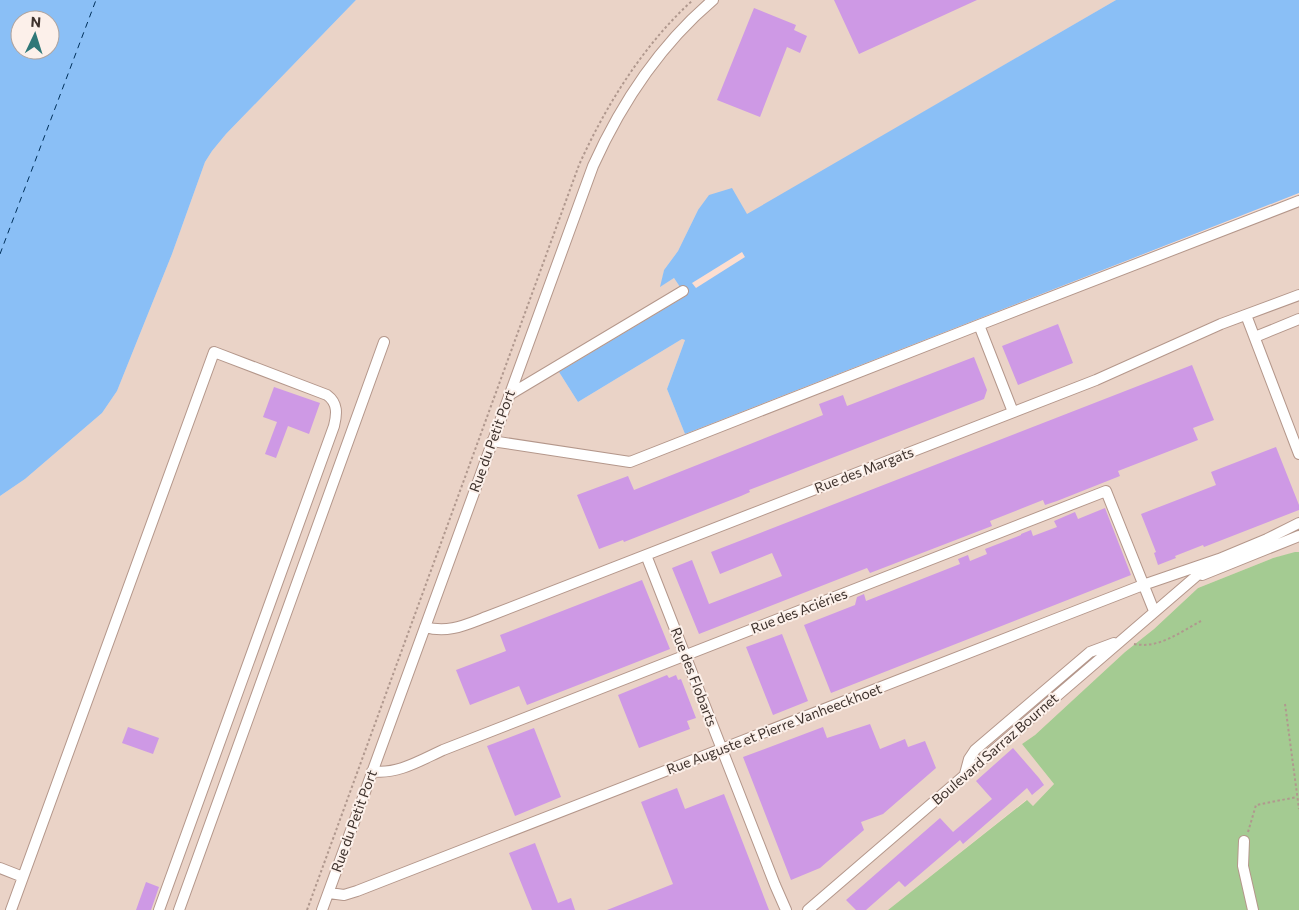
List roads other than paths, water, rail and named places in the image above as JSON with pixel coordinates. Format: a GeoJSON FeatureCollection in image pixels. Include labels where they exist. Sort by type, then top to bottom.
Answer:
{"type":"FeatureCollection","features":[{"type":"Feature","properties":{"kind":"street","name":"Rue du Petit Port"},"geometry":{"type":"LineString","coordinates":[[322,910],[593,166],[608,134],[653,65],[683,29],[713,0]]}},
{"type":"Feature","properties":{"kind":"street"},"geometry":{"type":"LineString","coordinates":[[492,441],[630,462],[1299,201]]}},
{"type":"Feature","properties":{"kind":"street"},"geometry":{"type":"LineString","coordinates":[[509,395],[683,291]]}},
{"type":"Feature","properties":{"kind":"street","name":"Rue des Margats"},"geometry":{"type":"LineString","coordinates":[[425,627],[441,630],[460,626],[1096,380],[1221,324],[1299,295]]}},
{"type":"Feature","properties":{"kind":"street"},"geometry":{"type":"LineString","coordinates":[[1246,315],[1299,454]]}},
{"type":"Feature","properties":{"kind":"street"},"geometry":{"type":"LineString","coordinates":[[1254,337],[1299,319]]}},
{"type":"Feature","properties":{"kind":"street"},"geometry":{"type":"LineString","coordinates":[[979,325],[1013,412]]}},
{"type":"Feature","properties":{"kind":"street"},"geometry":{"type":"LineString","coordinates":[[179,910],[384,342]]}},
{"type":"Feature","properties":{"kind":"street"},"geometry":{"type":"LineString","coordinates":[[11,910],[214,352],[327,395],[335,405],[336,415],[334,426],[159,910]]}},
{"type":"Feature","properties":{"kind":"street","name":"Rue des Aciéries"},"geometry":{"type":"LineString","coordinates":[[372,771],[385,772],[396,770],[1106,491],[1154,611]]}},
{"type":"Feature","properties":{"kind":"street","name":"Boulevard Sarraz Bournet"},"geometry":{"type":"LineString","coordinates":[[808,910],[1208,566],[1219,559],[1299,523]]}},
{"type":"Feature","properties":{"kind":"street","name":"Boulevard Sarraz Bournet"},"geometry":{"type":"LineString","coordinates":[[1182,587],[1205,574],[1299,536]]}},
{"type":"Feature","properties":{"kind":"street","name":"Rue des Flobarts"},"geometry":{"type":"LineString","coordinates":[[646,555],[786,910]]}},
{"type":"Feature","properties":{"kind":"street","name":"Rue Auguste et Pierre Vanheeckhoet"},"geometry":{"type":"LineString","coordinates":[[329,892],[344,895],[357,891],[1040,625],[1219,559]]}},
{"type":"Feature","properties":{"kind":"street"},"geometry":{"type":"LineString","coordinates":[[1244,841],[1243,866],[1254,910]]}},
{"type":"Feature","properties":{"kind":"street"},"geometry":{"type":"LineString","coordinates":[[0,868],[23,877]]}},
{"type":"Feature","properties":{"kind":"water"},"geometry":{"type":"Polygon","coordinates":[[[0,0],[356,0],[226,134],[212,151],[205,162],[172,254],[117,391],[102,413],[25,479],[0,496],[0,0]]]}},
{"type":"Feature","properties":{"kind":"water"},"geometry":{"type":"Polygon","coordinates":[[[1116,0],[1299,0],[1299,193],[685,434],[667,389],[685,340],[682,339],[578,402],[559,372],[686,296],[674,278],[660,287],[664,270],[678,251],[698,210],[709,195],[732,188],[747,214],[1116,0]]]}}]}
